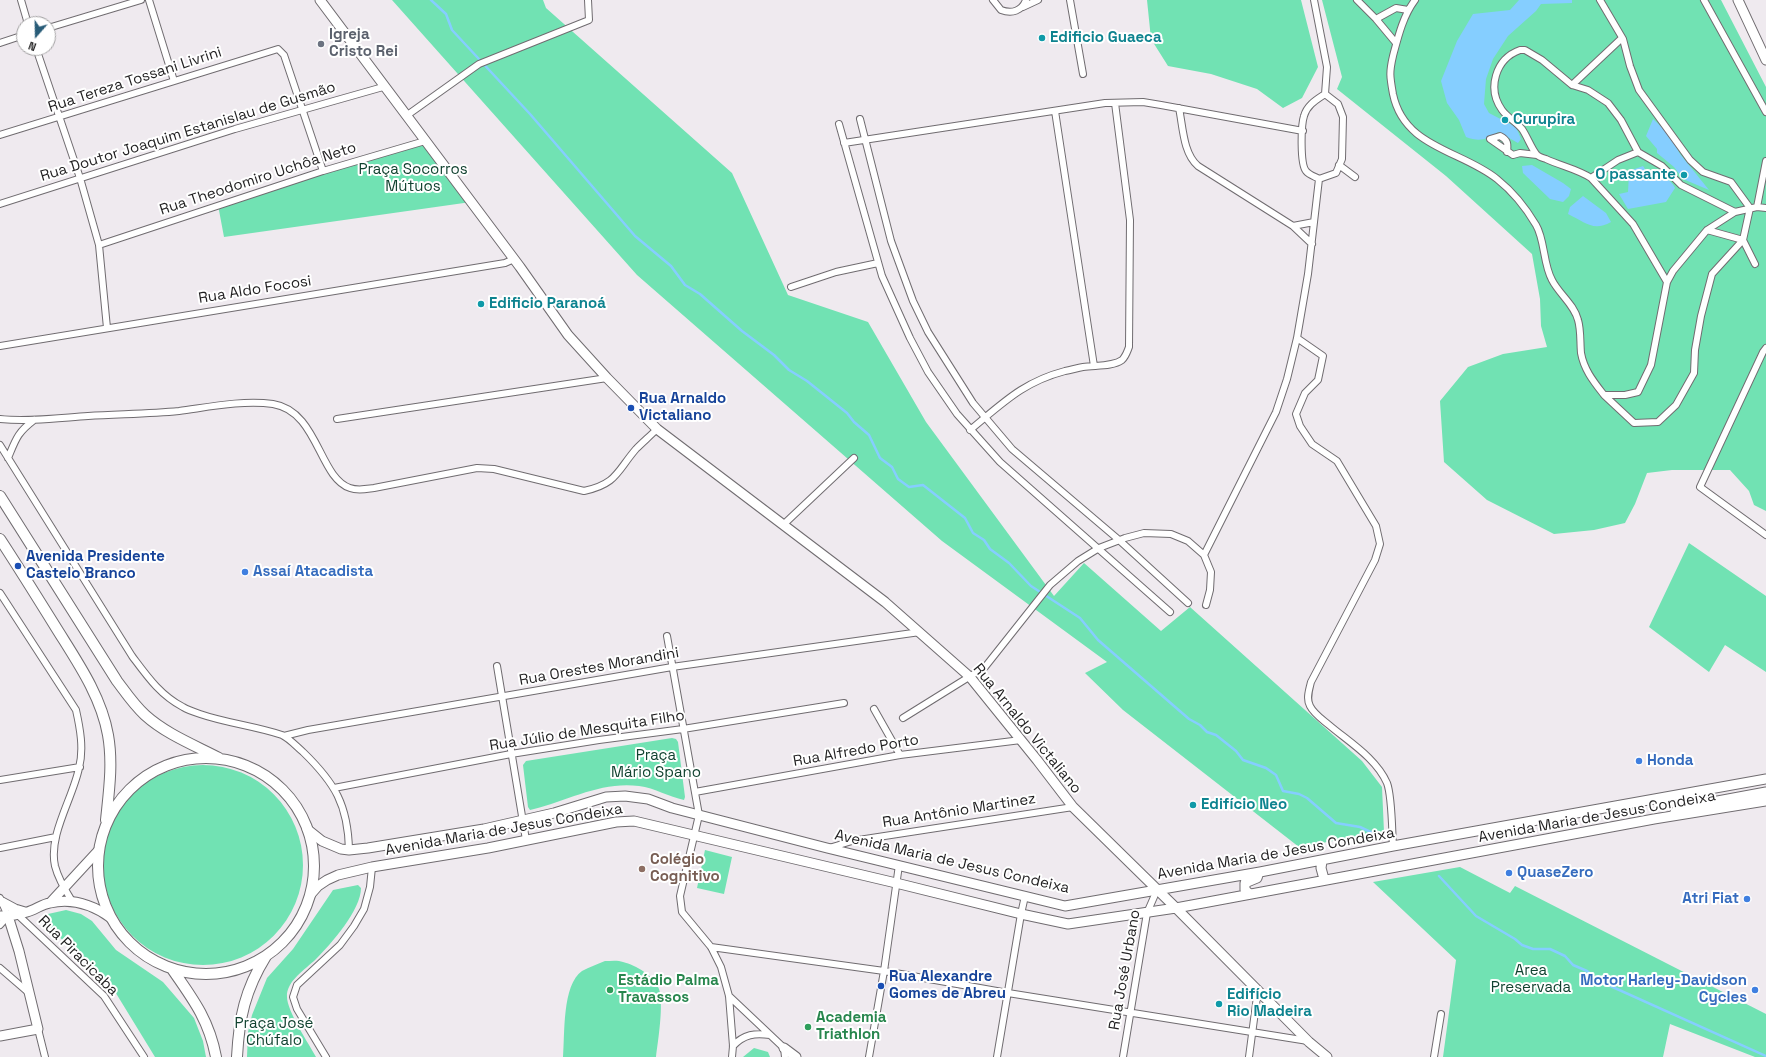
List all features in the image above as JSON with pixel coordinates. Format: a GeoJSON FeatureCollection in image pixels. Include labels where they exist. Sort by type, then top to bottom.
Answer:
{"type":"FeatureCollection","features":[{"type":"Feature","properties":{"kind":"main road","name":"Rua Arnaldo Victaliano"},"geometry":{"type":"LineString","coordinates":[[320,0],[383,87],[514,259],[568,335],[607,378],[657,429],[885,602],[970,677],[1073,807],[1258,989],[1309,1042],[1327,1057]]}},
{"type":"Feature","properties":{"kind":"main road"},"geometry":{"type":"LineString","coordinates":[[1738,0],[1766,60]]}},
{"type":"Feature","properties":{"kind":"main road"},"geometry":{"type":"LineString","coordinates":[[0,496],[117,681],[144,715],[173,735],[221,759],[250,768],[264,775],[282,790],[297,808],[307,829],[313,858],[314,872],[310,894],[301,918],[286,939],[266,956],[244,967],[220,973],[196,974],[172,969],[151,959],[132,946],[111,918],[100,892],[97,872],[98,851],[106,820],[111,766],[108,735],[104,716],[80,666],[0,539]]}},
{"type":"Feature","properties":{"kind":"main road"},"geometry":{"type":"LineString","coordinates":[[106,820],[128,790],[155,770],[187,759],[221,759]]}},
{"type":"Feature","properties":{"kind":"main road","name":"Avenida Maria de Jesus Condeixa"},"geometry":{"type":"LineString","coordinates":[[307,829],[322,841],[341,849],[349,850],[484,829],[554,813],[606,797],[625,796],[648,799],[672,808],[827,848],[1065,906],[1322,861],[1393,846],[1766,779]]}},
{"type":"Feature","properties":{"kind":"main road"},"geometry":{"type":"LineString","coordinates":[[1654,799],[1693,798],[1766,784]]}},
{"type":"Feature","properties":{"kind":"main road"},"geometry":{"type":"LineString","coordinates":[[1654,819],[1696,804],[1766,792]]}},
{"type":"Feature","properties":{"kind":"main road","name":"Avenida Maria de Jesus Condeixa"},"geometry":{"type":"LineString","coordinates":[[310,894],[327,880],[372,867],[488,848],[616,822],[634,821],[694,834],[896,882],[1021,914],[1068,924],[1176,908],[1324,879],[1654,819],[1766,801]]}},
{"type":"Feature","properties":{"kind":"main road"},"geometry":{"type":"LineString","coordinates":[[50,903],[98,851]]}},
{"type":"Feature","properties":{"kind":"main road"},"geometry":{"type":"LineString","coordinates":[[1322,861],[1321,868],[1324,879]]}},
{"type":"Feature","properties":{"kind":"main road"},"geometry":{"type":"LineString","coordinates":[[1250,894],[1245,890],[1245,883],[1257,878],[1260,872]]}},
{"type":"Feature","properties":{"kind":"main road"},"geometry":{"type":"LineString","coordinates":[[1,900],[15,909],[28,912]]}},
{"type":"Feature","properties":{"kind":"main road"},"geometry":{"type":"LineString","coordinates":[[0,1036],[38,1029],[29,994],[4,916],[18,915],[50,903],[72,902],[99,909],[111,918]]}},
{"type":"Feature","properties":{"kind":"main road"},"geometry":{"type":"LineString","coordinates":[[238,1057],[238,1033],[247,991],[254,975],[266,956]]}},
{"type":"Feature","properties":{"kind":"main road"},"geometry":{"type":"LineString","coordinates":[[172,969],[199,1007],[212,1037],[216,1057]]}},
{"type":"Feature","properties":{"kind":"main road"},"geometry":{"type":"LineString","coordinates":[[784,1053],[796,1057]]}},
{"type":"Feature","properties":{"kind":"street"},"geometry":{"type":"LineString","coordinates":[[21,0],[26,16]]}},
{"type":"Feature","properties":{"kind":"street"},"geometry":{"type":"LineString","coordinates":[[56,26],[141,0]]}},
{"type":"Feature","properties":{"kind":"street"},"geometry":{"type":"LineString","coordinates":[[149,0],[174,81]]}},
{"type":"Feature","properties":{"kind":"street"},"geometry":{"type":"LineString","coordinates":[[406,116],[480,64],[589,20],[588,0]]}},
{"type":"Feature","properties":{"kind":"street"},"geometry":{"type":"LineString","coordinates":[[993,0],[996,6],[1006,12],[1018,10],[1038,0]]}},
{"type":"Feature","properties":{"kind":"street"},"geometry":{"type":"LineString","coordinates":[[1023,7],[1026,0]]}},
{"type":"Feature","properties":{"kind":"street"},"geometry":{"type":"LineString","coordinates":[[1070,0],[1083,74]]}},
{"type":"Feature","properties":{"kind":"street"},"geometry":{"type":"LineString","coordinates":[[1314,0],[1327,67],[1325,94]]}},
{"type":"Feature","properties":{"kind":"street"},"geometry":{"type":"LineString","coordinates":[[1357,0],[1376,18],[1396,43]]}},
{"type":"Feature","properties":{"kind":"street"},"geometry":{"type":"LineString","coordinates":[[1396,0],[1396,8]]}},
{"type":"Feature","properties":{"kind":"street"},"geometry":{"type":"LineString","coordinates":[[1415,0],[1408,10],[1396,43],[1389,73],[1395,104],[1409,128],[1425,141],[1463,159],[1496,179],[1522,205],[1537,226],[1552,280],[1570,303],[1578,320],[1582,355],[1588,373],[1604,395],[1634,422],[1658,422],[1676,405],[1694,373],[1695,350],[1701,316],[1712,274],[1743,240],[1750,208],[1731,182],[1703,172],[1690,160],[1639,90],[1622,38],[1600,0]]}},
{"type":"Feature","properties":{"kind":"street"},"geometry":{"type":"LineString","coordinates":[[1704,0],[1766,112]]}},
{"type":"Feature","properties":{"kind":"street"},"geometry":{"type":"LineString","coordinates":[[1376,18],[1396,8],[1408,10]]}},
{"type":"Feature","properties":{"kind":"street"},"geometry":{"type":"LineString","coordinates":[[0,43],[16,38]]}},
{"type":"Feature","properties":{"kind":"street"},"geometry":{"type":"LineString","coordinates":[[1572,85],[1622,38]]}},
{"type":"Feature","properties":{"kind":"street","name":"Rua Tereza Tossani Livrini"},"geometry":{"type":"LineString","coordinates":[[0,135],[278,49],[284,55],[302,109]]}},
{"type":"Feature","properties":{"kind":"street"},"geometry":{"type":"LineString","coordinates":[[1537,155],[1521,127],[1502,112],[1496,100],[1494,83],[1496,74],[1507,56],[1520,50],[1525,50],[1542,60],[1572,85],[1588,90],[1608,103],[1621,120],[1638,152],[1662,166],[1681,185],[1735,212]]}},
{"type":"Feature","properties":{"kind":"street"},"geometry":{"type":"LineString","coordinates":[[39,56],[80,178],[99,244],[107,328]]}},
{"type":"Feature","properties":{"kind":"street","name":"Rua Doutor Joaquim Estanislau de Gusmão"},"geometry":{"type":"LineString","coordinates":[[0,204],[302,109],[383,87]]}},
{"type":"Feature","properties":{"kind":"street"},"geometry":{"type":"LineString","coordinates":[[1319,179],[1306,171],[1301,158],[1304,116],[1312,102],[1325,94]]}},
{"type":"Feature","properties":{"kind":"street"},"geometry":{"type":"LineString","coordinates":[[1319,179],[1336,173],[1343,150],[1343,117],[1338,104],[1325,94]]}},
{"type":"Feature","properties":{"kind":"street"},"geometry":{"type":"LineString","coordinates":[[844,144],[1056,111],[1115,103],[1142,102],[1303,131]]}},
{"type":"Feature","properties":{"kind":"street"},"geometry":{"type":"LineString","coordinates":[[970,430],[1005,400],[1030,383],[1053,374],[1112,364],[1121,360],[1126,355],[1129,347],[1130,220],[1115,103]]}},
{"type":"Feature","properties":{"kind":"street"},"geometry":{"type":"LineString","coordinates":[[1179,108],[1187,149],[1191,160],[1198,166],[1293,226],[1312,244]]}},
{"type":"Feature","properties":{"kind":"street"},"geometry":{"type":"LineString","coordinates":[[302,109],[323,171]]}},
{"type":"Feature","properties":{"kind":"street"},"geometry":{"type":"LineString","coordinates":[[1056,111],[1094,366]]}},
{"type":"Feature","properties":{"kind":"street"},"geometry":{"type":"LineString","coordinates":[[860,119],[891,241],[913,301],[928,332],[973,403],[1012,449],[1120,540],[1188,603]]}},
{"type":"Feature","properties":{"kind":"street"},"geometry":{"type":"LineString","coordinates":[[839,124],[878,263],[895,305],[928,372],[957,414],[1000,462],[1170,612]]}},
{"type":"Feature","properties":{"kind":"street","name":"Rua Theodomiro Uchôa Neto"},"geometry":{"type":"LineString","coordinates":[[99,244],[323,171],[425,141]]}},
{"type":"Feature","properties":{"kind":"street"},"geometry":{"type":"LineString","coordinates":[[1507,152],[1513,155],[1520,153],[1537,155],[1561,166],[1582,172],[1591,178],[1633,224],[1667,282]]}},
{"type":"Feature","properties":{"kind":"street"},"geometry":{"type":"LineString","coordinates":[[1591,178],[1618,160],[1638,152]]}},
{"type":"Feature","properties":{"kind":"street"},"geometry":{"type":"LineString","coordinates":[[1757,207],[1766,161]]}},
{"type":"Feature","properties":{"kind":"street"},"geometry":{"type":"LineString","coordinates":[[1339,165],[1355,177]]}},
{"type":"Feature","properties":{"kind":"street"},"geometry":{"type":"LineString","coordinates":[[1204,555],[1276,412],[1287,378],[1297,338],[1312,244],[1319,179]]}},
{"type":"Feature","properties":{"kind":"street"},"geometry":{"type":"LineString","coordinates":[[1604,395],[1625,395],[1638,392],[1651,365],[1667,282],[1673,271],[1707,230],[1735,212],[1757,207],[1766,208]]}},
{"type":"Feature","properties":{"kind":"street"},"geometry":{"type":"LineString","coordinates":[[1293,226],[1314,222]]}},
{"type":"Feature","properties":{"kind":"street"},"geometry":{"type":"LineString","coordinates":[[1707,230],[1743,240],[1755,264]]}},
{"type":"Feature","properties":{"kind":"street","name":"Rua Aldo Focosi"},"geometry":{"type":"LineString","coordinates":[[0,346],[505,263],[514,259]]}},
{"type":"Feature","properties":{"kind":"street"},"geometry":{"type":"LineString","coordinates":[[791,287],[836,272],[878,263]]}},
{"type":"Feature","properties":{"kind":"street"},"geometry":{"type":"LineString","coordinates":[[1297,338],[1323,356],[1318,380],[1305,392],[1296,414],[1300,426],[1312,444],[1337,461],[1376,526],[1380,544],[1375,560],[1311,682],[1308,693],[1309,705],[1315,714],[1363,753],[1380,771],[1387,784],[1390,799],[1393,846]]}},
{"type":"Feature","properties":{"kind":"street"},"geometry":{"type":"LineString","coordinates":[[1766,348],[1700,487],[1766,535]]}},
{"type":"Feature","properties":{"kind":"street"},"geometry":{"type":"LineString","coordinates":[[337,419],[607,378]]}},
{"type":"Feature","properties":{"kind":"street"},"geometry":{"type":"LineString","coordinates":[[0,419],[34,420],[177,411],[246,404],[273,404],[287,408],[298,416],[309,431],[333,473],[342,484],[348,488],[357,490],[477,468],[494,469],[579,490],[592,490],[609,483],[619,473],[636,449],[657,429]]}},
{"type":"Feature","properties":{"kind":"street"},"geometry":{"type":"LineString","coordinates":[[8,458],[16,438],[22,430],[34,420]]}},
{"type":"Feature","properties":{"kind":"street"},"geometry":{"type":"LineString","coordinates":[[0,445],[132,656],[149,679],[164,695],[183,708],[218,720],[284,736],[320,768],[334,788],[343,806],[348,828],[349,850]]}},
{"type":"Feature","properties":{"kind":"street"},"geometry":{"type":"LineString","coordinates":[[783,525],[854,458]]}},
{"type":"Feature","properties":{"kind":"street"},"geometry":{"type":"LineString","coordinates":[[903,718],[985,668],[1050,584],[1078,560],[1099,548],[1120,540],[1144,533],[1171,534],[1188,541],[1204,555],[1211,572],[1210,590],[1206,605]]}},
{"type":"Feature","properties":{"kind":"street"},"geometry":{"type":"LineString","coordinates":[[0,593],[76,710],[81,743],[80,767],[56,837],[54,852],[55,865],[72,902]]}},
{"type":"Feature","properties":{"kind":"street","name":"Rua Orestes Morandini"},"geometry":{"type":"LineString","coordinates":[[284,736],[308,730],[672,667],[920,632]]}},
{"type":"Feature","properties":{"kind":"street"},"geometry":{"type":"LineString","coordinates":[[667,636],[699,815],[680,896],[682,912],[711,947],[721,967],[729,996],[733,1046],[732,1057]]}},
{"type":"Feature","properties":{"kind":"street"},"geometry":{"type":"LineString","coordinates":[[497,666],[503,696],[521,820],[526,840]]}},
{"type":"Feature","properties":{"kind":"street","name":"Rua Júlio de Mesquita Filho"},"geometry":{"type":"LineString","coordinates":[[334,788],[511,754],[683,729],[844,703]]}},
{"type":"Feature","properties":{"kind":"street"},"geometry":{"type":"LineString","coordinates":[[874,709],[900,755]]}},
{"type":"Feature","properties":{"kind":"street","name":"Rua Alfredo Porto"},"geometry":{"type":"LineString","coordinates":[[695,792],[900,755],[1021,740]]}},
{"type":"Feature","properties":{"kind":"street"},"geometry":{"type":"LineString","coordinates":[[0,780],[80,767]]}},
{"type":"Feature","properties":{"kind":"street","name":"Rua Antônio Martinez"},"geometry":{"type":"LineString","coordinates":[[827,848],[852,841],[1073,807]]}},
{"type":"Feature","properties":{"kind":"street"},"geometry":{"type":"LineString","coordinates":[[0,848],[56,837]]}},
{"type":"Feature","properties":{"kind":"street"},"geometry":{"type":"LineString","coordinates":[[869,1057],[884,971],[899,865]]}},
{"type":"Feature","properties":{"kind":"street"},"geometry":{"type":"LineString","coordinates":[[326,1057],[297,1010],[293,997],[297,985],[340,945],[354,926],[364,909],[370,887],[372,867]]}},
{"type":"Feature","properties":{"kind":"street","name":"Rua José Urbano"},"geometry":{"type":"LineString","coordinates":[[1123,1057],[1147,913],[1157,890]]}},
{"type":"Feature","properties":{"kind":"street"},"geometry":{"type":"LineString","coordinates":[[997,1057],[1025,896]]}},
{"type":"Feature","properties":{"kind":"street"},"geometry":{"type":"LineString","coordinates":[[0,925],[4,916],[1,900]]}},
{"type":"Feature","properties":{"kind":"street","name":"Rua Piracicaba"},"geometry":{"type":"LineString","coordinates":[[18,915],[104,996],[143,1055]]}},
{"type":"Feature","properties":{"kind":"street"},"geometry":{"type":"LineString","coordinates":[[711,947],[884,971],[1008,993],[1309,1042]]}},
{"type":"Feature","properties":{"kind":"street"},"geometry":{"type":"LineString","coordinates":[[0,968],[29,994]]}},
{"type":"Feature","properties":{"kind":"street"},"geometry":{"type":"LineString","coordinates":[[1249,1057],[1254,1032],[1258,989]]}},
{"type":"Feature","properties":{"kind":"street"},"geometry":{"type":"LineString","coordinates":[[729,996],[770,1035],[784,1053]]}},
{"type":"Feature","properties":{"kind":"street"},"geometry":{"type":"LineString","coordinates":[[1434,1057],[1441,1014]]}},
{"type":"Feature","properties":{"kind":"street"},"geometry":{"type":"LineString","coordinates":[[38,1029],[45,1057]]}},
{"type":"Feature","properties":{"kind":"street"},"geometry":{"type":"LineString","coordinates":[[733,1046],[738,1040],[746,1036],[758,1034],[770,1035]]}},
{"type":"Feature","properties":{"kind":"street"},"geometry":{"type":"LineString","coordinates":[[136,1057],[143,1055]]}},
{"type":"Feature","properties":{"kind":"green space"},"geometry":{"type":"Polygon","coordinates":[[[392,0],[543,0],[546,8],[732,173],[788,295],[868,322],[926,422],[1054,596],[1084,563],[1161,631],[1190,607],[1362,761],[1382,787],[1384,832],[1299,847],[1123,710],[1085,673],[1107,662],[942,541],[637,275],[392,0]]]}},
{"type":"Feature","properties":{"kind":"green space"},"geometry":{"type":"Polygon","coordinates":[[[1147,0],[1301,0],[1318,67],[1302,98],[1283,108],[1257,89],[1211,74],[1168,66],[1151,39],[1147,0]]]}},
{"type":"Feature","properties":{"kind":"green space"},"geometry":{"type":"Polygon","coordinates":[[[1322,0],[1721,0],[1766,87],[1766,511],[1754,505],[1749,491],[1730,470],[1672,470],[1647,473],[1635,504],[1625,523],[1594,530],[1554,534],[1487,500],[1444,462],[1440,401],[1468,367],[1503,354],[1547,347],[1541,326],[1540,299],[1532,254],[1446,176],[1337,89],[1342,77],[1322,0]]]}},
{"type":"Feature","properties":{"kind":"green space","name":"Praça Socorros Mútuos"},"geometry":{"type":"Polygon","coordinates":[[[425,141],[471,202],[224,237],[218,205],[425,141]]]}},
{"type":"Feature","properties":{"kind":"green space"},"geometry":{"type":"Polygon","coordinates":[[[1689,543],[1766,596],[1766,672],[1725,645],[1709,672],[1649,627],[1689,543]]]}},
{"type":"Feature","properties":{"kind":"green space","name":"Praça Mário Spano"},"geometry":{"type":"Polygon","coordinates":[[[672,738],[676,739],[678,742],[685,797],[684,800],[645,787],[625,785],[612,786],[586,792],[530,810],[528,807],[523,765],[526,761],[672,738]]]}},
{"type":"Feature","properties":{"kind":"green space"},"geometry":{"type":"Polygon","coordinates":[[[193,765],[213,765],[241,772],[259,782],[274,794],[286,809],[296,827],[303,855],[303,875],[296,903],[286,921],[274,936],[259,948],[241,958],[213,965],[193,965],[165,958],[147,948],[126,929],[110,903],[107,894],[103,875],[103,855],[110,827],[120,809],[139,788],[165,772],[174,769],[193,765]]]}},
{"type":"Feature","properties":{"kind":"green space"},"geometry":{"type":"Polygon","coordinates":[[[705,850],[732,857],[724,894],[697,888],[705,850]]]}},
{"type":"Feature","properties":{"kind":"green space","name":"Area Preservada"},"geometry":{"type":"Polygon","coordinates":[[[1460,867],[1510,893],[1515,886],[1766,1014],[1766,1057],[1755,1057],[1670,1024],[1663,1057],[1443,1057],[1456,960],[1373,882],[1460,867]]]}},
{"type":"Feature","properties":{"kind":"green space","name":"Praça José Chúfalo"},"geometry":{"type":"Polygon","coordinates":[[[358,885],[361,888],[360,897],[351,916],[337,936],[322,953],[297,976],[288,991],[288,1003],[299,1027],[316,1057],[247,1057],[248,1032],[252,1015],[267,978],[293,949],[333,890],[358,885]]]}},
{"type":"Feature","properties":{"kind":"green space"},"geometry":{"type":"Polygon","coordinates":[[[66,910],[81,914],[92,921],[116,950],[163,982],[194,1018],[203,1041],[206,1057],[155,1057],[114,990],[43,921],[42,918],[48,914],[66,910]]]}},
{"type":"Feature","properties":{"kind":"green space"},"geometry":{"type":"Polygon","coordinates":[[[605,961],[619,961],[628,963],[644,972],[657,984],[661,1004],[656,1057],[563,1057],[566,1011],[571,987],[582,971],[605,961]]]}},
{"type":"Feature","properties":{"kind":"green space"},"geometry":{"type":"Polygon","coordinates":[[[754,1048],[768,1052],[770,1057],[743,1057],[754,1048]]]}},
{"type":"Feature","properties":{"kind":"water"},"geometry":{"type":"Polygon","coordinates":[[[1519,0],[1572,0],[1572,3],[1541,4],[1536,11],[1508,36],[1493,59],[1486,79],[1484,104],[1489,113],[1516,127],[1521,139],[1518,143],[1498,132],[1490,137],[1479,140],[1466,137],[1459,120],[1447,103],[1441,81],[1457,41],[1473,14],[1510,10],[1519,0]]]}},
{"type":"Feature","properties":{"kind":"water"},"geometry":{"type":"Polygon","coordinates":[[[1653,119],[1670,135],[1680,154],[1709,190],[1683,179],[1674,167],[1657,153],[1657,149],[1646,136],[1653,119]]]}},
{"type":"Feature","properties":{"kind":"water"},"geometry":{"type":"Polygon","coordinates":[[[1532,165],[1571,189],[1569,196],[1563,202],[1550,199],[1523,173],[1522,166],[1532,165]]]}},
{"type":"Feature","properties":{"kind":"water"},"geometry":{"type":"Polygon","coordinates":[[[1643,166],[1649,175],[1667,179],[1675,188],[1666,202],[1628,209],[1619,194],[1628,192],[1629,173],[1632,170],[1643,166]]]}},
{"type":"Feature","properties":{"kind":"water"},"geometry":{"type":"Polygon","coordinates":[[[1583,196],[1606,213],[1611,222],[1605,225],[1594,226],[1584,223],[1568,214],[1570,207],[1583,196]]]}},
{"type":"Feature","properties":{"kind":"waterway"},"geometry":{"type":"LineString","coordinates":[[431,0],[446,14],[452,30],[530,114],[635,236],[671,266],[685,285],[700,294],[742,331],[774,355],[789,370],[807,381],[847,413],[854,422],[869,435],[880,458],[892,467],[898,479],[909,487],[923,485],[965,518],[973,533],[984,540],[990,549],[1009,563],[1031,586],[1080,618],[1098,640],[1189,719],[1200,725],[1207,732],[1216,735],[1236,751],[1243,760],[1266,768],[1276,775],[1283,791],[1299,794],[1307,798],[1336,823],[1360,827],[1377,835]]}},
{"type":"Feature","properties":{"kind":"waterway"},"geometry":{"type":"LineString","coordinates":[[1439,876],[1476,916],[1515,939],[1522,945],[1533,949],[1550,949],[1565,956],[1573,965],[1587,971],[1597,980],[1766,1056]]}},
{"type":"Feature","properties":{"kind":"place","name":"Edificio Guaeca"},"geometry":{"type":"Point","coordinates":[1042,38]}},
{"type":"Feature","properties":{"kind":"place","name":"Igreja Cristo Rei"},"geometry":{"type":"Point","coordinates":[321,44]}},
{"type":"Feature","properties":{"kind":"place","name":"Curupira"},"geometry":{"type":"Point","coordinates":[1505,120]}},
{"type":"Feature","properties":{"kind":"place","name":"O passante"},"geometry":{"type":"Point","coordinates":[1684,175]}},
{"type":"Feature","properties":{"kind":"place","name":"Edificio Paranoá"},"geometry":{"type":"Point","coordinates":[481,304]}},
{"type":"Feature","properties":{"kind":"place","name":"Rua Arnaldo Victaliano"},"geometry":{"type":"Point","coordinates":[631,408]}},
{"type":"Feature","properties":{"kind":"place","name":"Avenida Presidente Castelo Branco"},"geometry":{"type":"Point","coordinates":[18,566]}},
{"type":"Feature","properties":{"kind":"place","name":"Assaí Atacadista"},"geometry":{"type":"Point","coordinates":[245,572]}},
{"type":"Feature","properties":{"kind":"place","name":"Honda"},"geometry":{"type":"Point","coordinates":[1639,761]}},
{"type":"Feature","properties":{"kind":"place","name":"Edifício Neo"},"geometry":{"type":"Point","coordinates":[1193,805]}},
{"type":"Feature","properties":{"kind":"place","name":"Colégio Cognitivo"},"geometry":{"type":"Point","coordinates":[642,869]}},
{"type":"Feature","properties":{"kind":"place","name":"QuaseZero"},"geometry":{"type":"Point","coordinates":[1509,873]}},
{"type":"Feature","properties":{"kind":"place","name":"Atri Fiat"},"geometry":{"type":"Point","coordinates":[1747,899]}},
{"type":"Feature","properties":{"kind":"place","name":"Rua Alexandre Gomes de Abreu"},"geometry":{"type":"Point","coordinates":[881,986]}},
{"type":"Feature","properties":{"kind":"place","name":"Estádio Palma Travassos"},"geometry":{"type":"Point","coordinates":[610,990]}},
{"type":"Feature","properties":{"kind":"place","name":"Motor Harley-Davidson Cycles"},"geometry":{"type":"Point","coordinates":[1755,990]}},
{"type":"Feature","properties":{"kind":"place","name":"Edifício Rio Madeira"},"geometry":{"type":"Point","coordinates":[1219,1004]}},
{"type":"Feature","properties":{"kind":"place","name":"Academia Triathlon"},"geometry":{"type":"Point","coordinates":[808,1027]}}]}
